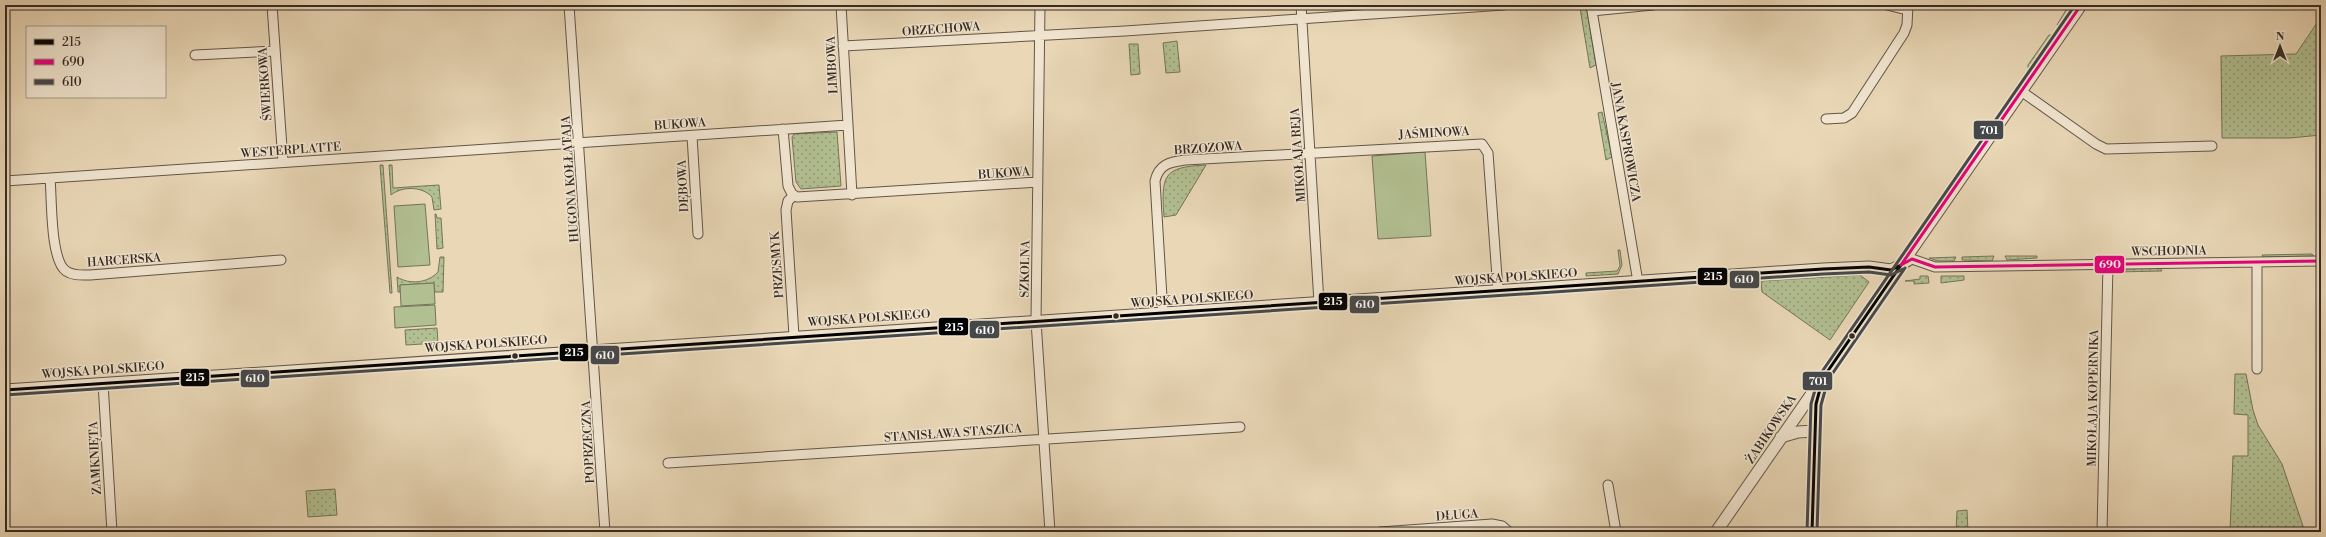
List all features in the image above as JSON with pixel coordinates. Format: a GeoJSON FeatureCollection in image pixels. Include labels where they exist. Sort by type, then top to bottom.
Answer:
{"type":"FeatureCollection","features":[{"type":"Feature","properties":{"kind":"street","name":"ŚWIERKOWA"},"geometry":{"type":"LineString","coordinates":[[272,5],[283,162]]}},
{"type":"Feature","properties":{"kind":"street","name":"HUGONA KOŁŁĄTAJA"},"geometry":{"type":"LineString","coordinates":[[569,5],[594,350]]}},
{"type":"Feature","properties":{"kind":"street","name":"LIMBOWA"},"geometry":{"type":"LineString","coordinates":[[841,5],[848,125]]}},
{"type":"Feature","properties":{"kind":"street","name":"SZKOLNA"},"geometry":{"type":"LineString","coordinates":[[1040,5],[1036,321],[1050,532]]}},
{"type":"Feature","properties":{"kind":"street","name":"MIKOŁAJA REJA"},"geometry":{"type":"LineString","coordinates":[[1301,5],[1319,303]]}},
{"type":"Feature","properties":{"kind":"street","name":"ORZECHOWA"},"geometry":{"type":"LineString","coordinates":[[843,46],[1040,36],[1504,5]]}},
{"type":"Feature","properties":{"kind":"street"},"geometry":{"type":"LineString","coordinates":[[1591,8],[1653,5]]}},
{"type":"Feature","properties":{"kind":"street"},"geometry":{"type":"LineString","coordinates":[[1826,118],[1844,118],[1852,114],[1904,33],[1907,25],[1908,8],[1887,5]]}},
{"type":"Feature","properties":{"kind":"street","name":"ŻABIKOWSKA"},"geometry":{"type":"LineString","coordinates":[[1716,532],[2081,5]]}},
{"type":"Feature","properties":{"kind":"street","name":"JANA KASPROWICZA"},"geometry":{"type":"LineString","coordinates":[[1591,8],[1638,282]]}},
{"type":"Feature","properties":{"kind":"street"},"geometry":{"type":"LineString","coordinates":[[195,55],[275,51]]}},
{"type":"Feature","properties":{"kind":"street"},"geometry":{"type":"LineString","coordinates":[[2021,91],[2096,144],[2106,149],[2212,146]]}},
{"type":"Feature","properties":{"kind":"street"},"geometry":{"type":"LineString","coordinates":[[848,125],[852,194]]}},
{"type":"Feature","properties":{"kind":"street","name":"BUKOWA"},"geometry":{"type":"LineString","coordinates":[[579,143],[848,125]]}},
{"type":"Feature","properties":{"kind":"street"},"geometry":{"type":"LineString","coordinates":[[783,129],[788,186],[794,195]]}},
{"type":"Feature","properties":{"kind":"street","name":"DĘBOWA"},"geometry":{"type":"LineString","coordinates":[[692,136],[698,234]]}},
{"type":"Feature","properties":{"kind":"street","name":"WESTERPLATTE"},"geometry":{"type":"LineString","coordinates":[[5,181],[579,143]]}},
{"type":"Feature","properties":{"kind":"street","name":"JAŚMINOWA"},"geometry":{"type":"LineString","coordinates":[[1309,153],[1482,144],[1488,153],[1498,291]]}},
{"type":"Feature","properties":{"kind":"street","name":"BRZOZOWA"},"geometry":{"type":"LineString","coordinates":[[1163,314],[1156,181],[1157,175],[1163,166],[1173,162],[1309,153]]}},
{"type":"Feature","properties":{"kind":"street","name":"HARCERSKA"},"geometry":{"type":"LineString","coordinates":[[50,178],[56,254],[62,267],[70,273],[90,275],[281,260]]}},
{"type":"Feature","properties":{"kind":"street","name":"BUKOWA"},"geometry":{"type":"LineString","coordinates":[[794,195],[802,198],[1038,182]]}},
{"type":"Feature","properties":{"kind":"street","name":"PRZESMYK"},"geometry":{"type":"LineString","coordinates":[[794,195],[788,201],[786,210],[794,336]]}},
{"type":"Feature","properties":{"kind":"street","name":"WSCHODNIA"},"geometry":{"type":"LineString","coordinates":[[1901,265],[1912,259],[1935,267],[2321,261]]}},
{"type":"Feature","properties":{"kind":"street"},"geometry":{"type":"LineString","coordinates":[[2257,262],[2258,369]]}},
{"type":"Feature","properties":{"kind":"street","name":"MIKOŁAJA KOPERNIKA"},"geometry":{"type":"LineString","coordinates":[[2102,532],[2108,264]]}},
{"type":"Feature","properties":{"kind":"street","name":"WOJSKA POLSKIEGO"},"geometry":{"type":"LineString","coordinates":[[5,390],[794,336],[1163,314],[1850,267],[1869,267],[1891,270],[1901,265]]}},
{"type":"Feature","properties":{"kind":"street","name":"POPRZECZNA"},"geometry":{"type":"LineString","coordinates":[[594,350],[605,532]]}},
{"type":"Feature","properties":{"kind":"street"},"geometry":{"type":"LineString","coordinates":[[1812,532],[1816,398],[1823,378]]}},
{"type":"Feature","properties":{"kind":"street","name":"ZAMKNIĘTA"},"geometry":{"type":"LineString","coordinates":[[103,383],[112,532]]}},
{"type":"Feature","properties":{"kind":"street","name":"STANISŁAWA STASZICA"},"geometry":{"type":"LineString","coordinates":[[668,463],[1240,427]]}},
{"type":"Feature","properties":{"kind":"street"},"geometry":{"type":"LineString","coordinates":[[1781,438],[1792,433],[1815,431]]}},
{"type":"Feature","properties":{"kind":"street"},"geometry":{"type":"LineString","coordinates":[[1608,486],[1616,532]]}},
{"type":"Feature","properties":{"kind":"street","name":"DŁUGA"},"geometry":{"type":"LineString","coordinates":[[1380,532],[1492,524],[1502,526],[1509,532]]}},
{"type":"Feature","properties":{"kind":"green space"},"geometry":{"type":"Polygon","coordinates":[[[2069,5],[2073,5],[2061,24],[2057,25],[2069,5]]]}},
{"type":"Feature","properties":{"kind":"green space"},"geometry":{"type":"Polygon","coordinates":[[[1584,7],[1587,11],[1596,65],[1590,68],[1580,8],[1584,7]]]}},
{"type":"Feature","properties":{"kind":"green space"},"geometry":{"type":"Polygon","coordinates":[[[2321,17],[2321,135],[2290,138],[2222,138],[2221,56],[2296,54],[2321,17]]]}},
{"type":"Feature","properties":{"kind":"green space"},"geometry":{"type":"Polygon","coordinates":[[[2049,35],[2052,35],[2051,38],[2030,68],[2028,68],[2028,65],[2049,35]]]}},
{"type":"Feature","properties":{"kind":"green space"},"geometry":{"type":"Polygon","coordinates":[[[1177,41],[1180,72],[1166,73],[1163,43],[1177,41]]]}},
{"type":"Feature","properties":{"kind":"green space"},"geometry":{"type":"Polygon","coordinates":[[[1129,44],[1138,44],[1140,74],[1131,75],[1129,44]]]}},
{"type":"Feature","properties":{"kind":"green space"},"geometry":{"type":"Polygon","coordinates":[[[1602,112],[1612,157],[1606,160],[1598,113],[1602,112]]]}},
{"type":"Feature","properties":{"kind":"green space"},"geometry":{"type":"Polygon","coordinates":[[[837,132],[841,186],[801,189],[796,182],[792,137],[794,134],[837,132]]]}},
{"type":"Feature","properties":{"kind":"green space"},"geometry":{"type":"Polygon","coordinates":[[[1425,152],[1431,236],[1378,239],[1372,156],[1425,152]]]}},
{"type":"Feature","properties":{"kind":"green space"},"geometry":{"type":"Polygon","coordinates":[[[380,165],[383,165],[392,293],[390,293],[380,165]]]}},
{"type":"Feature","properties":{"kind":"green space"},"geometry":{"type":"Polygon","coordinates":[[[389,165],[392,165],[393,188],[439,185],[441,209],[434,210],[432,197],[428,193],[418,189],[412,188],[401,190],[391,195],[389,165]]]}},
{"type":"Feature","properties":{"kind":"green space"},"geometry":{"type":"Polygon","coordinates":[[[1206,165],[1176,215],[1164,217],[1163,191],[1168,176],[1173,171],[1181,168],[1206,165]]]}},
{"type":"Feature","properties":{"kind":"green space"},"geometry":{"type":"Polygon","coordinates":[[[425,204],[430,265],[398,267],[394,206],[425,204]]]}},
{"type":"Feature","properties":{"kind":"green space"},"geometry":{"type":"Polygon","coordinates":[[[435,214],[437,218],[441,218],[443,248],[437,249],[435,214]]]}},
{"type":"Feature","properties":{"kind":"green space"},"geometry":{"type":"Polygon","coordinates":[[[1618,250],[1620,250],[1622,265],[1618,274],[1586,276],[1586,273],[1617,271],[1620,266],[1618,250]]]}},
{"type":"Feature","properties":{"kind":"green space"},"geometry":{"type":"Polygon","coordinates":[[[2312,254],[2314,256],[2263,257],[2262,255],[2312,254]]]}},
{"type":"Feature","properties":{"kind":"green space"},"geometry":{"type":"Polygon","coordinates":[[[1994,256],[1992,261],[1962,260],[1962,257],[1994,256]]]}},
{"type":"Feature","properties":{"kind":"green space"},"geometry":{"type":"Polygon","coordinates":[[[2005,256],[2037,256],[2037,258],[2007,260],[2005,256]]]}},
{"type":"Feature","properties":{"kind":"green space"},"geometry":{"type":"Polygon","coordinates":[[[440,257],[444,257],[443,292],[435,292],[434,283],[400,285],[400,292],[398,292],[397,277],[402,280],[413,282],[429,279],[438,272],[440,257]]]}},
{"type":"Feature","properties":{"kind":"green space"},"geometry":{"type":"Polygon","coordinates":[[[1956,257],[1954,261],[1938,261],[1929,258],[1956,257]]]}},
{"type":"Feature","properties":{"kind":"green space"},"geometry":{"type":"Polygon","coordinates":[[[2160,268],[2162,271],[2115,272],[2121,269],[2160,268]]]}},
{"type":"Feature","properties":{"kind":"green space"},"geometry":{"type":"Polygon","coordinates":[[[1860,275],[1869,282],[1830,340],[1762,292],[1761,281],[1860,275]]]}},
{"type":"Feature","properties":{"kind":"green space"},"geometry":{"type":"Polygon","coordinates":[[[1920,276],[1928,276],[1929,283],[1914,284],[1914,281],[1905,281],[1920,279],[1920,276]]]}},
{"type":"Feature","properties":{"kind":"green space"},"geometry":{"type":"Polygon","coordinates":[[[1941,276],[1964,276],[1964,280],[1941,283],[1941,276]]]}},
{"type":"Feature","properties":{"kind":"green space"},"geometry":{"type":"Polygon","coordinates":[[[434,283],[435,304],[401,306],[400,285],[434,283]]]}},
{"type":"Feature","properties":{"kind":"green space"},"geometry":{"type":"Polygon","coordinates":[[[435,305],[436,325],[395,328],[394,307],[435,305]]]}},
{"type":"Feature","properties":{"kind":"green space"},"geometry":{"type":"Polygon","coordinates":[[[437,328],[438,343],[406,345],[405,330],[437,328]]]}},
{"type":"Feature","properties":{"kind":"green space"},"geometry":{"type":"Polygon","coordinates":[[[2235,374],[2246,374],[2253,410],[2258,425],[2282,464],[2305,532],[2230,532],[2233,456],[2248,456],[2248,415],[2234,414],[2235,374]]]}},
{"type":"Feature","properties":{"kind":"green space"},"geometry":{"type":"Polygon","coordinates":[[[335,489],[337,515],[308,517],[306,491],[335,489]]]}},
{"type":"Feature","properties":{"kind":"green space"},"geometry":{"type":"Polygon","coordinates":[[[1967,510],[1968,532],[1956,532],[1957,511],[1967,510]]]}},
{"type":"Feature","properties":{"kind":"transit line","name":"701"},"geometry":{"type":"LineString","coordinates":[[1807,532],[1811,404],[1819,376],[2075,5]]}},
{"type":"Feature","properties":{"kind":"transit line","name":"690"},"geometry":{"type":"LineString","coordinates":[[1901,265],[2081,5]]}},
{"type":"Feature","properties":{"kind":"transit line","name":"690"},"geometry":{"type":"LineString","coordinates":[[1901,265],[1912,259],[1935,267],[2321,261]]}},
{"type":"Feature","properties":{"kind":"transit line","name":"215"},"geometry":{"type":"LineString","coordinates":[[5,390],[1823,269],[1869,267],[1891,270],[1901,265]]}},
{"type":"Feature","properties":{"kind":"transit line","name":"215"},"geometry":{"type":"LineString","coordinates":[[1812,532],[1816,404],[1823,378],[1901,265]]}},
{"type":"Feature","properties":{"kind":"transit line","name":"610"},"geometry":{"type":"LineString","coordinates":[[1817,532],[1821,405],[1828,380],[1905,268]]}},
{"type":"Feature","properties":{"kind":"transit line","name":"610"},"geometry":{"type":"LineString","coordinates":[[5,395],[1823,274],[1869,272],[1891,275],[1903,269]]}}]}
